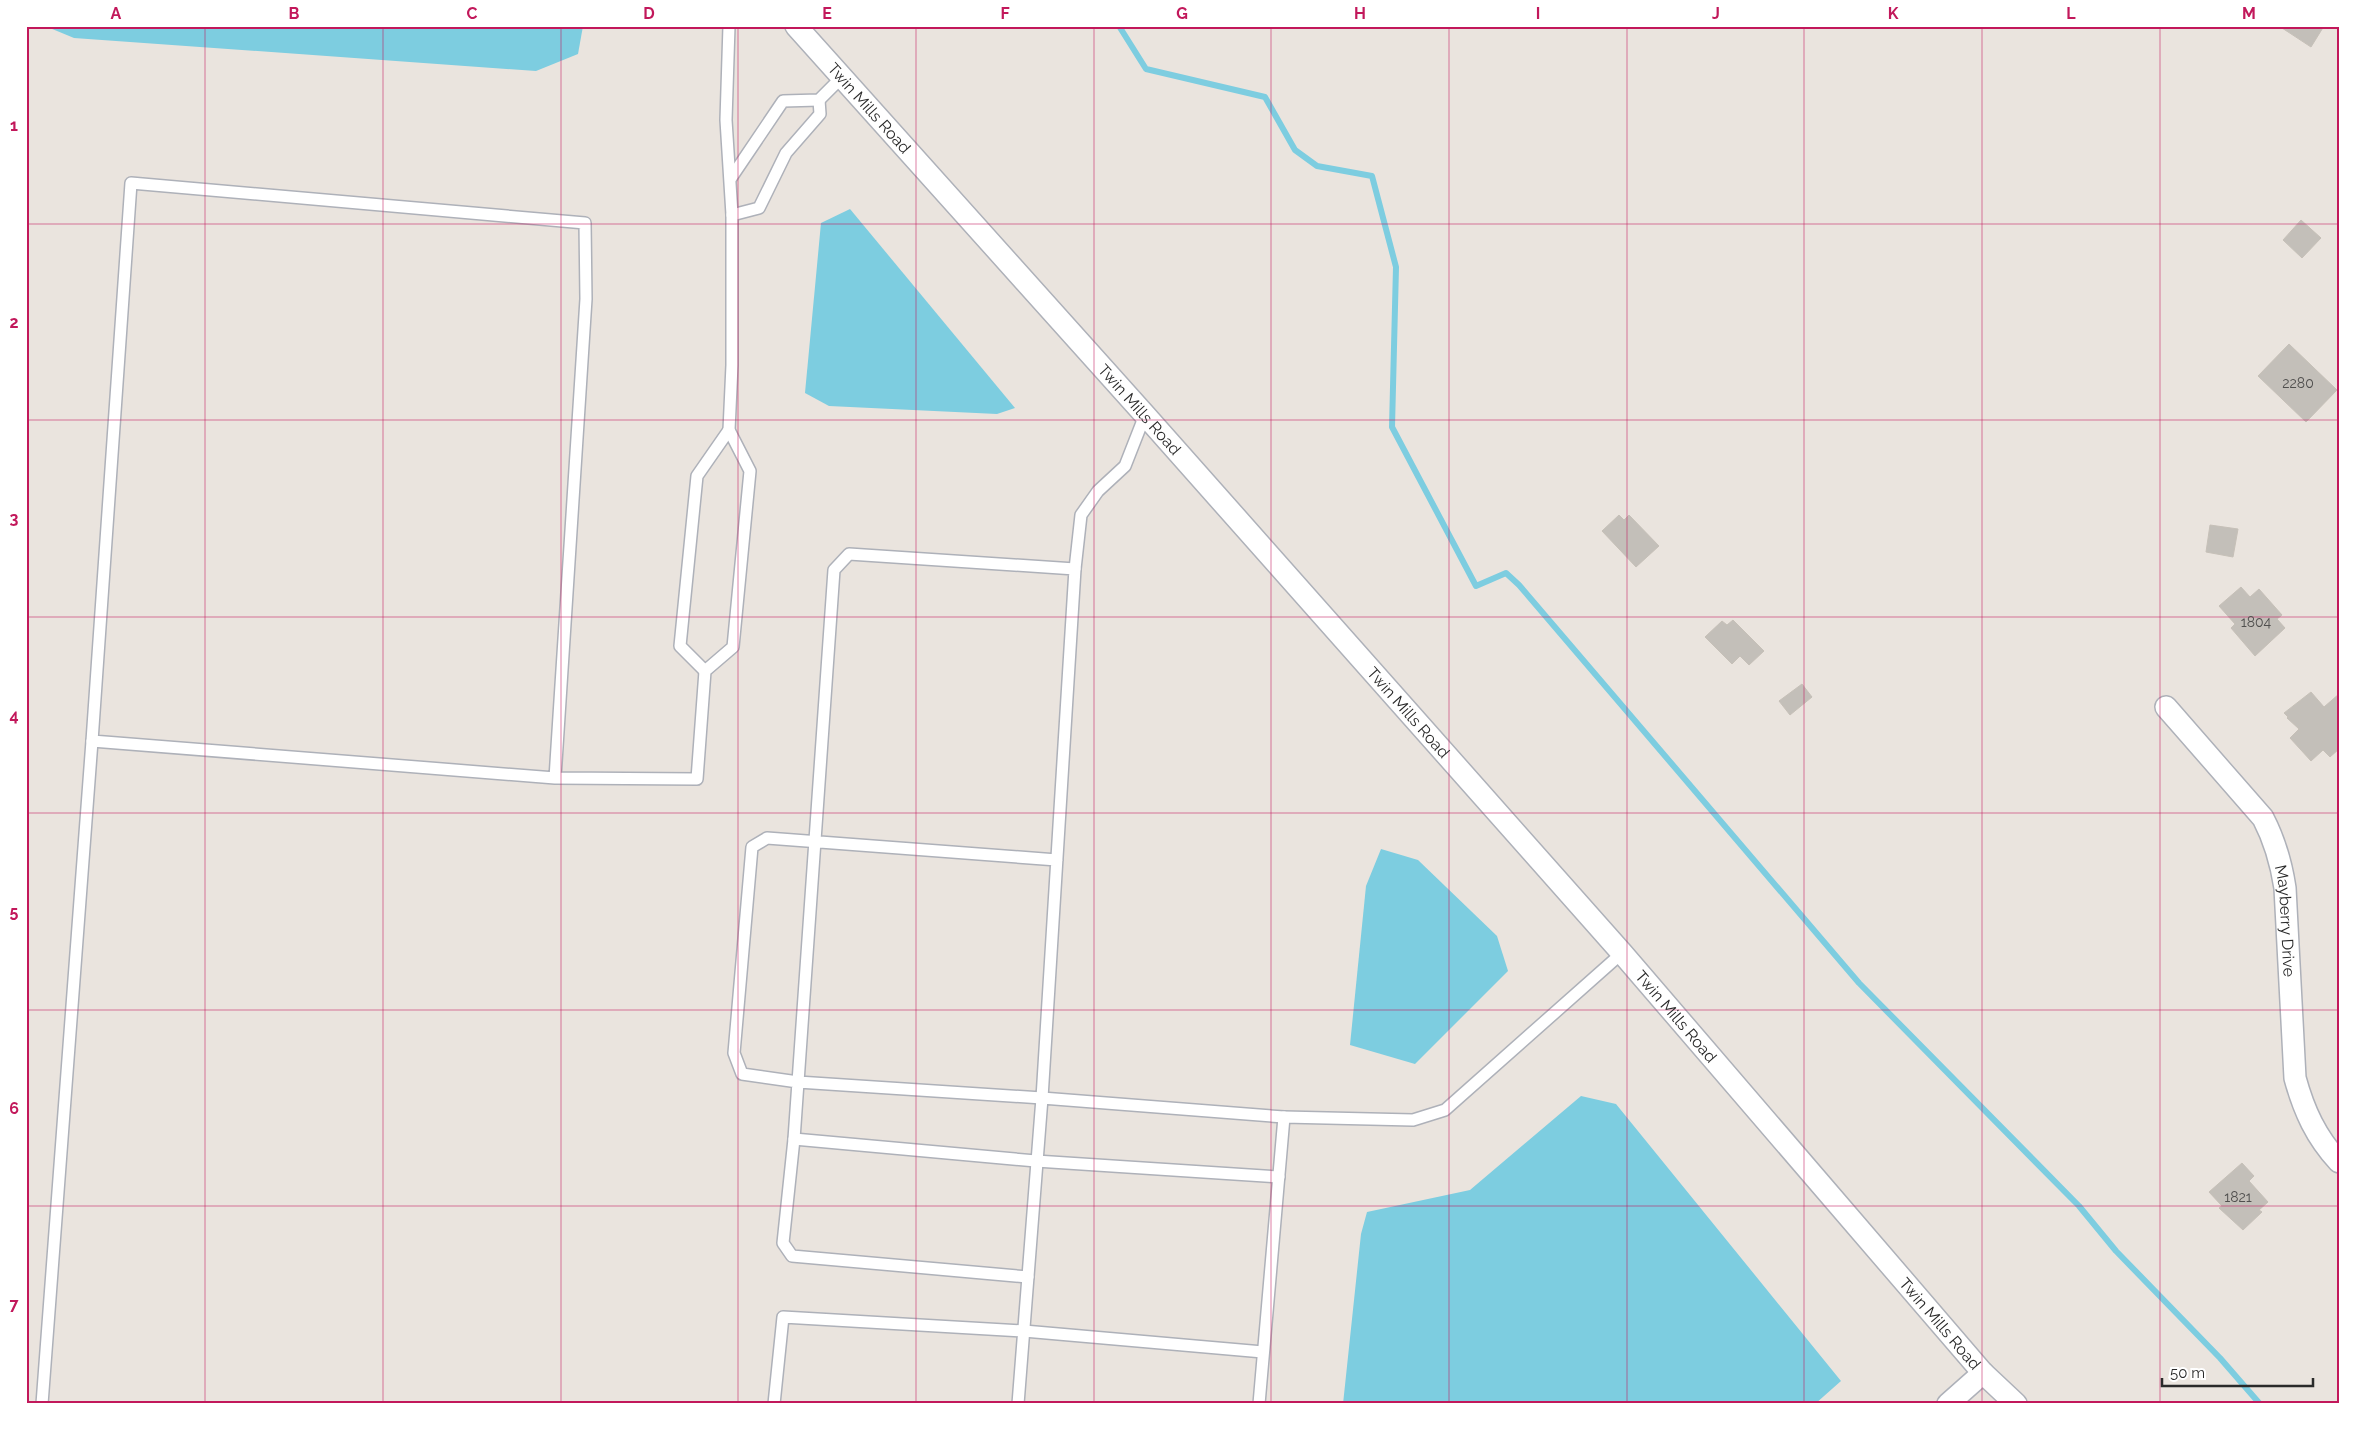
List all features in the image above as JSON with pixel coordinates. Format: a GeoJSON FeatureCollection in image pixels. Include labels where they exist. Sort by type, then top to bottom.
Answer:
{"type":"FeatureCollection","features":[{"type":"Feature","properties":{"kind":"street","name":"Twin Mills Road"},"geometry":{"type":"LineString","coordinates":[[796,26],[1146,415],[1622,953],[1983,1373],[2016,1404]]}},
{"type":"Feature","properties":{"kind":"street","name":"Mayberry Drive"},"geometry":{"type":"LineString","coordinates":[[2166,707],[2263,818],[2273,838],[2281,862],[2285,888],[2295,1078],[2301,1102],[2312,1128],[2339,1162]]}},
{"type":"Feature","properties":{"kind":"street"},"geometry":{"type":"LineString","coordinates":[[1948,1404],[1983,1373]]}},
{"type":"Feature","properties":{"kind":"lane"},"geometry":{"type":"LineString","coordinates":[[92,741],[555,778],[697,779],[705,671],[733,647],[750,471],[729,430],[732,365],[732,215],[726,120],[729,26]]}},
{"type":"Feature","properties":{"kind":"lane"},"geometry":{"type":"LineString","coordinates":[[731,178],[783,101],[819,100],[842,77]]}},
{"type":"Feature","properties":{"kind":"lane"},"geometry":{"type":"LineString","coordinates":[[732,215],[759,208],[786,153],[820,114],[819,100]]}},
{"type":"Feature","properties":{"kind":"lane"},"geometry":{"type":"LineString","coordinates":[[42,1404],[92,741],[130,183],[585,223],[586,299],[555,778]]}},
{"type":"Feature","properties":{"kind":"lane"},"geometry":{"type":"LineString","coordinates":[[1018,1404],[1042,1098],[1080,515],[1098,491],[1126,466],[1146,415]]}},
{"type":"Feature","properties":{"kind":"lane"},"geometry":{"type":"LineString","coordinates":[[705,671],[680,646],[697,476],[729,430]]}},
{"type":"Feature","properties":{"kind":"lane"},"geometry":{"type":"LineString","coordinates":[[1028,1277],[792,1256],[783,1243],[794,1139],[834,570],[849,554],[1075,569]]}},
{"type":"Feature","properties":{"kind":"lane"},"geometry":{"type":"LineString","coordinates":[[1057,860],[767,838],[752,847],[734,1053],[742,1074],[798,1082],[1042,1098],[1284,1117],[1413,1120],[1445,1110],[1622,953]]}},
{"type":"Feature","properties":{"kind":"lane"},"geometry":{"type":"LineString","coordinates":[[1259,1404],[1284,1117]]}},
{"type":"Feature","properties":{"kind":"lane"},"geometry":{"type":"LineString","coordinates":[[794,1139],[1036,1161],[1279,1178]]}},
{"type":"Feature","properties":{"kind":"lane"},"geometry":{"type":"LineString","coordinates":[[774,1404],[783,1317],[1024,1331],[1263,1352]]}},
{"type":"Feature","properties":{"kind":"water"},"geometry":{"type":"Polygon","coordinates":[[[45,26],[583,26],[578,54],[536,71],[74,38],[45,26]]]}},
{"type":"Feature","properties":{"kind":"water"},"geometry":{"type":"Polygon","coordinates":[[[850,209],[1015,408],[997,414],[829,406],[805,393],[821,223],[850,209]]]}},
{"type":"Feature","properties":{"kind":"water"},"geometry":{"type":"Polygon","coordinates":[[[1381,849],[1418,860],[1497,936],[1508,971],[1415,1064],[1350,1045],[1366,886],[1381,849]]]}},
{"type":"Feature","properties":{"kind":"water"},"geometry":{"type":"Polygon","coordinates":[[[1581,1096],[1616,1104],[1841,1381],[1815,1404],[1343,1404],[1361,1234],[1367,1212],[1470,1190],[1581,1096]]]}},
{"type":"Feature","properties":{"kind":"building"},"geometry":{"type":"Polygon","coordinates":[[[2279,26],[2324,26],[2311,47],[2279,26]]]}},
{"type":"Feature","properties":{"kind":"building"},"geometry":{"type":"Polygon","coordinates":[[[2301,220],[2321,238],[2302,258],[2283,240],[2301,220]]]}},
{"type":"Feature","properties":{"kind":"building"},"geometry":{"type":"Polygon","coordinates":[[[2289,344],[2337,390],[2306,422],[2258,376],[2289,344]]]}},
{"type":"Feature","properties":{"kind":"building"},"geometry":{"type":"Polygon","coordinates":[[[1619,515],[1624,520],[1629,515],[1659,546],[1636,567],[1602,531],[1619,515]]]}},
{"type":"Feature","properties":{"kind":"building"},"geometry":{"type":"Polygon","coordinates":[[[2210,525],[2238,529],[2233,557],[2206,552],[2210,525]]]}},
{"type":"Feature","properties":{"kind":"building"},"geometry":{"type":"Polygon","coordinates":[[[2241,587],[2250,597],[2259,589],[2282,615],[2277,619],[2285,628],[2255,656],[2231,628],[2235,624],[2219,606],[2241,587]]]}},
{"type":"Feature","properties":{"kind":"building"},"geometry":{"type":"Polygon","coordinates":[[[1733,620],[1764,651],[1749,665],[1740,656],[1732,664],[1705,637],[1722,621],[1727,625],[1733,620]]]}},
{"type":"Feature","properties":{"kind":"building"},"geometry":{"type":"Polygon","coordinates":[[[1802,684],[1812,697],[1790,715],[1779,701],[1802,684]]]}},
{"type":"Feature","properties":{"kind":"building"},"geometry":{"type":"Polygon","coordinates":[[[2311,692],[2324,707],[2339,694],[2339,749],[2330,757],[2323,750],[2311,761],[2290,738],[2299,729],[2284,713],[2311,692]]]}},
{"type":"Feature","properties":{"kind":"building"},"geometry":{"type":"Polygon","coordinates":[[[2242,1163],[2254,1176],[2249,1181],[2268,1202],[2259,1210],[2262,1212],[2243,1230],[2219,1208],[2222,1206],[2209,1192],[2242,1163]]]}},
{"type":"Feature","properties":{"kind":"waterway"},"geometry":{"type":"LineString","coordinates":[[1119,26],[1146,69],[1265,97],[1295,150],[1317,166],[1372,176],[1396,267],[1392,427],[1476,586],[1506,573],[1519,585],[1859,983],[2079,1206],[2116,1251],[2220,1358],[2260,1404]]}}]}
